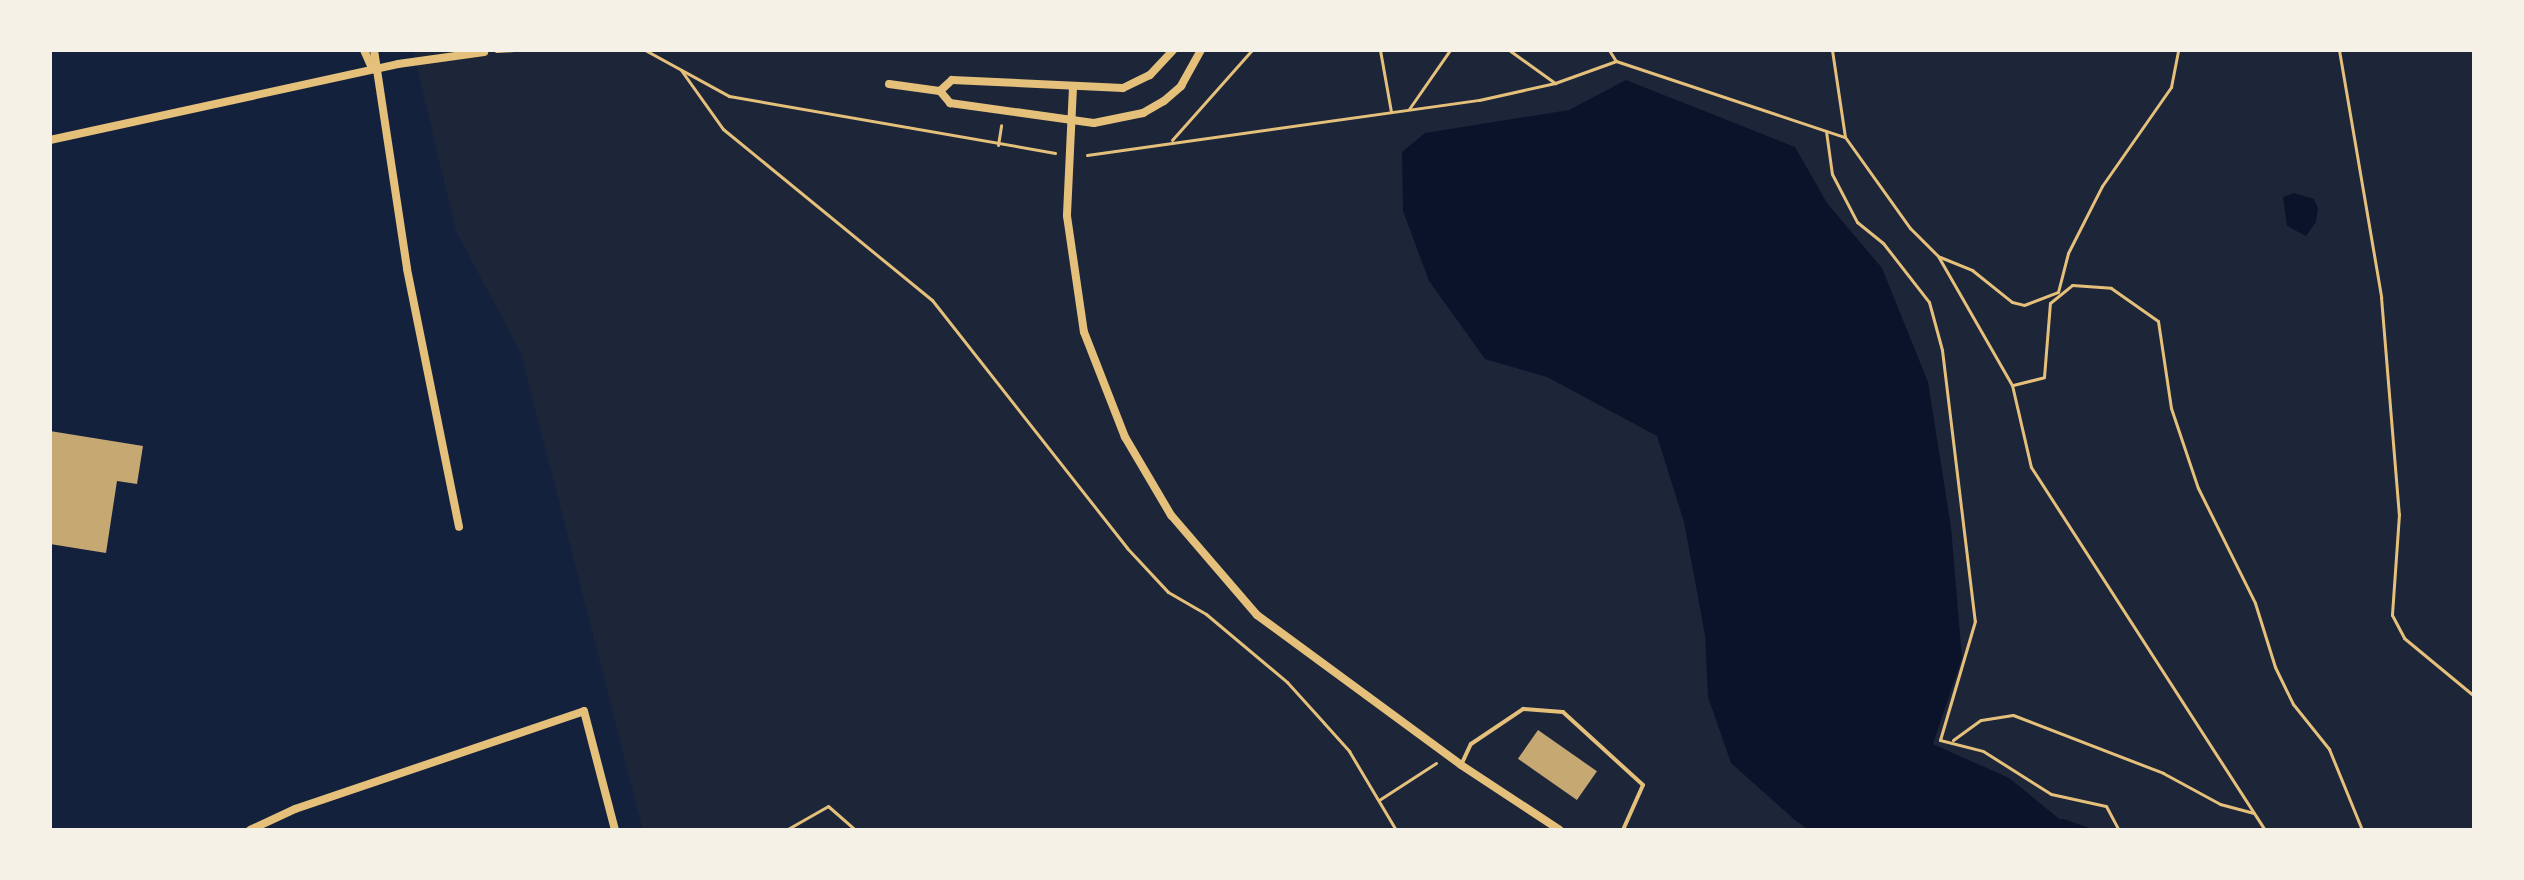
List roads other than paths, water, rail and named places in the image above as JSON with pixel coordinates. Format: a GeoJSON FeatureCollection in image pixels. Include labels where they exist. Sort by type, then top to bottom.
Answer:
{"type":"FeatureCollection","features":[{"type":"Feature","properties":{"kind":"street"},"geometry":{"type":"LineString","coordinates":[[364,50],[373,72],[459,527]]}},
{"type":"Feature","properties":{"kind":"street"},"geometry":{"type":"LineString","coordinates":[[373,72],[374,50]]}},
{"type":"Feature","properties":{"kind":"street"},"geometry":{"type":"LineString","coordinates":[[940,91],[952,80],[1106,89],[1135,84],[1173,50]]}},
{"type":"Feature","properties":{"kind":"street"},"geometry":{"type":"LineString","coordinates":[[889,84],[940,91],[950,103],[1094,123],[1143,113],[1181,86],[1201,50]]}},
{"type":"Feature","properties":{"kind":"street"},"geometry":{"type":"LineString","coordinates":[[50,140],[464,52],[484,52]]}},
{"type":"Feature","properties":{"kind":"street"},"geometry":{"type":"LineString","coordinates":[[1073,87],[1067,216],[1074,285],[1103,389],[1141,467],[1195,546],[1257,615],[1461,765],[1560,830]]}},
{"type":"Feature","properties":{"kind":"street"},"geometry":{"type":"LineString","coordinates":[[250,830],[295,809],[584,711],[615,830]]}},
{"type":"Feature","properties":{"kind":"lane"},"geometry":{"type":"LineString","coordinates":[[1461,765],[1471,744],[1523,709],[1563,712],[1643,785],[1623,830]]}},
{"type":"Feature","properties":{"kind":"waterway"},"geometry":{"type":"LineString","coordinates":[[2063,822],[2086,830]]}}]}
